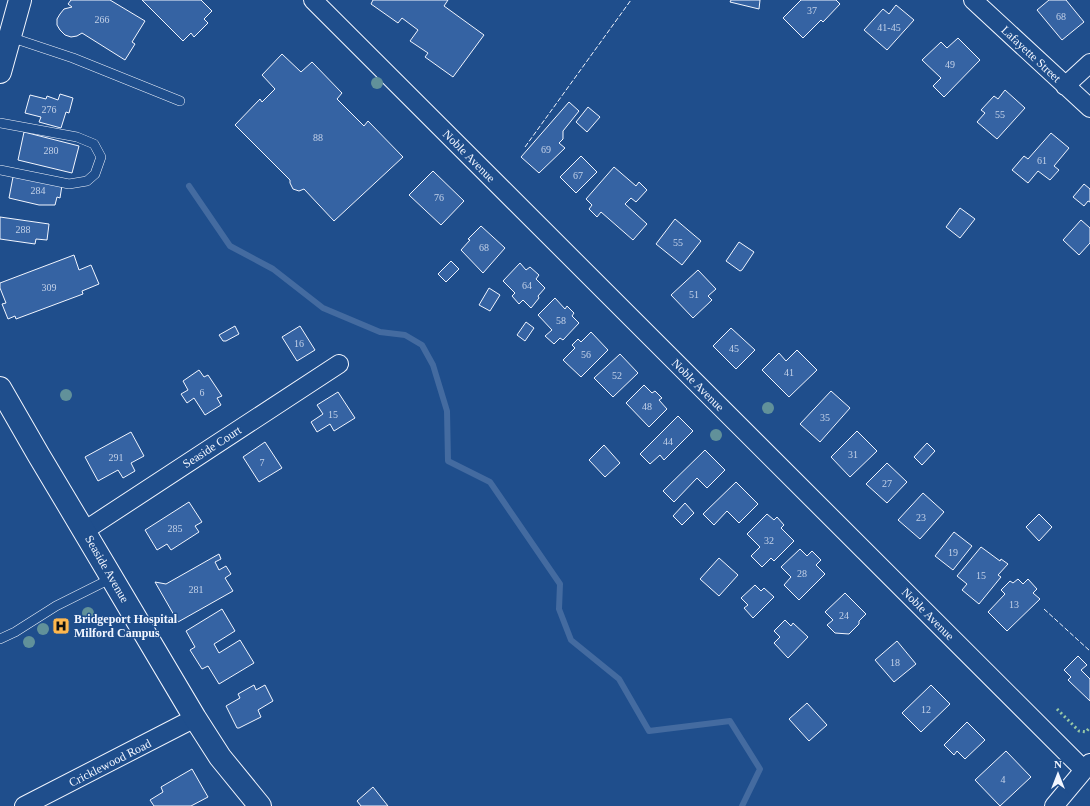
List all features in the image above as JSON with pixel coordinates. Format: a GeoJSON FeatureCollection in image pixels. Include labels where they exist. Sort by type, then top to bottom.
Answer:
{"type":"FeatureCollection","features":[{"type":"Feature","properties":{"kind":"main road"},"geometry":{"type":"LineString","coordinates":[[0,72],[20,0]]}},
{"type":"Feature","properties":{"kind":"main road","name":"Seaside Avenue"},"geometry":{"type":"LineString","coordinates":[[0,388],[195,718],[220,757],[260,806]]}},
{"type":"Feature","properties":{"kind":"street","name":"Noble Avenue"},"geometry":{"type":"LineString","coordinates":[[313,0],[1087,767]]}},
{"type":"Feature","properties":{"kind":"street","name":"Lafayette Street"},"geometry":{"type":"LineString","coordinates":[[973,0],[1090,108]]}},
{"type":"Feature","properties":{"kind":"street"},"geometry":{"type":"LineString","coordinates":[[1065,86],[1090,63]]}},
{"type":"Feature","properties":{"kind":"street","name":"Seaside Court"},"geometry":{"type":"LineString","coordinates":[[84,531],[339,364]]}},
{"type":"Feature","properties":{"kind":"street","name":"Cricklewood Road"},"geometry":{"type":"LineString","coordinates":[[24,806],[195,718]]}},
{"type":"Feature","properties":{"kind":"street"},"geometry":{"type":"LineString","coordinates":[[1054,806],[1087,767]]}},
{"type":"Feature","properties":{"kind":"lane"},"geometry":{"type":"LineString","coordinates":[[10,37],[73,58],[180,101]]}},
{"type":"Feature","properties":{"kind":"lane"},"geometry":{"type":"LineString","coordinates":[[0,123],[77,137],[94,144],[101,157],[95,174],[87,181],[69,184],[0,170]]}},
{"type":"Feature","properties":{"kind":"lane"},"geometry":{"type":"LineString","coordinates":[[0,639],[15,632],[56,606],[112,578]]}},
{"type":"Feature","properties":{"kind":"building"},"geometry":{"type":"Polygon","coordinates":[[[71,0],[110,0],[145,21],[132,42],[135,44],[125,60],[82,33],[71,37],[65,35],[60,30],[57,25],[57,19],[64,9],[72,7],[68,4],[71,0]]]}},
{"type":"Feature","properties":{"kind":"building"},"geometry":{"type":"Polygon","coordinates":[[[142,0],[201,0],[212,11],[204,19],[208,23],[194,37],[191,33],[183,41],[142,0]]]}},
{"type":"Feature","properties":{"kind":"building"},"geometry":{"type":"Polygon","coordinates":[[[373,0],[448,0],[444,6],[484,35],[453,77],[425,57],[428,53],[410,41],[418,30],[402,18],[398,23],[371,4],[373,0]]]}},
{"type":"Feature","properties":{"kind":"building"},"geometry":{"type":"Polygon","coordinates":[[[731,0],[760,0],[759,9],[730,2],[731,0]]]}},
{"type":"Feature","properties":{"kind":"building"},"geometry":{"type":"Polygon","coordinates":[[[801,0],[836,0],[840,4],[823,22],[821,20],[803,38],[783,18],[801,0]]]}},
{"type":"Feature","properties":{"kind":"building"},"geometry":{"type":"Polygon","coordinates":[[[1049,0],[1066,0],[1084,22],[1062,40],[1037,10],[1049,0]]]}},
{"type":"Feature","properties":{"kind":"building"},"geometry":{"type":"Polygon","coordinates":[[[896,5],[914,20],[887,50],[864,30],[883,9],[889,14],[896,5]]]}},
{"type":"Feature","properties":{"kind":"building"},"geometry":{"type":"Polygon","coordinates":[[[958,38],[980,60],[944,97],[933,86],[941,78],[922,60],[941,42],[947,48],[958,38]]]}},
{"type":"Feature","properties":{"kind":"building"},"geometry":{"type":"Polygon","coordinates":[[[282,54],[301,72],[312,62],[342,93],[337,99],[364,126],[368,121],[403,157],[334,221],[304,189],[299,191],[293,189],[290,180],[235,125],[260,99],[262,102],[275,89],[262,75],[282,54]]]}},
{"type":"Feature","properties":{"kind":"building"},"geometry":{"type":"Polygon","coordinates":[[[1005,90],[1025,108],[997,139],[977,122],[985,113],[981,110],[994,96],[998,99],[1005,90]]]}},
{"type":"Feature","properties":{"kind":"building"},"geometry":{"type":"Polygon","coordinates":[[[60,94],[73,98],[69,113],[66,112],[61,128],[39,122],[41,117],[25,113],[30,95],[46,99],[47,96],[58,100],[60,94]]]}},
{"type":"Feature","properties":{"kind":"building"},"geometry":{"type":"Polygon","coordinates":[[[569,102],[579,111],[563,131],[563,139],[559,143],[565,148],[539,173],[521,157],[569,102]]]}},
{"type":"Feature","properties":{"kind":"building"},"geometry":{"type":"Polygon","coordinates":[[[588,107],[600,117],[587,132],[576,122],[588,107]]]}},
{"type":"Feature","properties":{"kind":"building"},"geometry":{"type":"Polygon","coordinates":[[[24,132],[79,146],[72,173],[18,160],[24,132]]]}},
{"type":"Feature","properties":{"kind":"building"},"geometry":{"type":"Polygon","coordinates":[[[1051,133],[1069,148],[1054,166],[1059,170],[1050,180],[1038,171],[1028,183],[1012,170],[1024,156],[1028,159],[1051,133]]]}},
{"type":"Feature","properties":{"kind":"building"},"geometry":{"type":"Polygon","coordinates":[[[581,156],[597,172],[576,193],[560,177],[581,156]]]}},
{"type":"Feature","properties":{"kind":"building"},"geometry":{"type":"Polygon","coordinates":[[[614,167],[636,186],[639,182],[647,190],[636,202],[631,198],[625,204],[647,224],[633,240],[601,212],[597,217],[589,209],[592,205],[586,199],[614,167]]]}},
{"type":"Feature","properties":{"kind":"building"},"geometry":{"type":"Polygon","coordinates":[[[433,171],[464,201],[441,225],[409,195],[433,171]]]}},
{"type":"Feature","properties":{"kind":"building"},"geometry":{"type":"Polygon","coordinates":[[[13,177],[62,185],[60,198],[57,197],[55,205],[39,205],[9,198],[13,177]]]}},
{"type":"Feature","properties":{"kind":"building"},"geometry":{"type":"Polygon","coordinates":[[[1084,184],[1090,189],[1090,202],[1088,201],[1084,206],[1073,197],[1084,184]]]}},
{"type":"Feature","properties":{"kind":"building"},"geometry":{"type":"Polygon","coordinates":[[[960,208],[975,219],[960,238],[946,227],[960,208]]]}},
{"type":"Feature","properties":{"kind":"building"},"geometry":{"type":"Polygon","coordinates":[[[0,217],[49,224],[47,240],[36,239],[35,244],[0,239],[0,217]]]}},
{"type":"Feature","properties":{"kind":"building"},"geometry":{"type":"Polygon","coordinates":[[[675,219],[701,241],[682,265],[656,244],[675,219]]]}},
{"type":"Feature","properties":{"kind":"building"},"geometry":{"type":"Polygon","coordinates":[[[1081,220],[1090,228],[1090,243],[1079,255],[1063,240],[1081,220]]]}},
{"type":"Feature","properties":{"kind":"building"},"geometry":{"type":"Polygon","coordinates":[[[481,226],[505,248],[483,273],[461,250],[470,240],[468,239],[481,226]]]}},
{"type":"Feature","properties":{"kind":"building"},"geometry":{"type":"Polygon","coordinates":[[[739,242],[754,252],[740,271],[726,261],[739,242]]]}},
{"type":"Feature","properties":{"kind":"building"},"geometry":{"type":"Polygon","coordinates":[[[74,255],[79,270],[91,265],[99,284],[82,291],[83,294],[16,319],[15,316],[8,319],[2,304],[6,303],[0,288],[0,283],[74,255]]]}},
{"type":"Feature","properties":{"kind":"building"},"geometry":{"type":"Polygon","coordinates":[[[451,261],[459,269],[446,282],[438,274],[451,261]]]}},
{"type":"Feature","properties":{"kind":"building"},"geometry":{"type":"Polygon","coordinates":[[[520,263],[526,270],[530,267],[539,275],[536,279],[545,288],[531,308],[523,300],[519,304],[512,296],[515,293],[503,281],[520,263]]]}},
{"type":"Feature","properties":{"kind":"building"},"geometry":{"type":"Polygon","coordinates":[[[698,270],[716,289],[708,296],[712,300],[693,318],[671,295],[698,270]]]}},
{"type":"Feature","properties":{"kind":"building"},"geometry":{"type":"Polygon","coordinates":[[[489,288],[500,295],[490,311],[479,305],[489,288]]]}},
{"type":"Feature","properties":{"kind":"building"},"geometry":{"type":"Polygon","coordinates":[[[555,298],[565,309],[567,306],[574,313],[572,316],[579,323],[563,340],[560,338],[554,344],[545,336],[552,330],[538,315],[555,298]]]}},
{"type":"Feature","properties":{"kind":"building"},"geometry":{"type":"Polygon","coordinates":[[[526,322],[534,328],[525,341],[517,335],[526,322]]]}},
{"type":"Feature","properties":{"kind":"building"},"geometry":{"type":"Polygon","coordinates":[[[235,326],[239,334],[226,341],[223,341],[219,335],[235,326]]]}},
{"type":"Feature","properties":{"kind":"building"},"geometry":{"type":"Polygon","coordinates":[[[300,326],[315,350],[297,361],[282,337],[300,326]]]}},
{"type":"Feature","properties":{"kind":"building"},"geometry":{"type":"Polygon","coordinates":[[[731,328],[755,350],[736,369],[713,346],[731,328]]]}},
{"type":"Feature","properties":{"kind":"building"},"geometry":{"type":"Polygon","coordinates":[[[591,332],[608,350],[581,377],[563,360],[575,348],[572,345],[578,339],[581,342],[591,332]]]}},
{"type":"Feature","properties":{"kind":"building"},"geometry":{"type":"Polygon","coordinates":[[[797,350],[817,370],[789,397],[762,370],[779,353],[786,361],[797,350]]]}},
{"type":"Feature","properties":{"kind":"building"},"geometry":{"type":"Polygon","coordinates":[[[620,354],[638,373],[613,397],[594,378],[620,354]]]}},
{"type":"Feature","properties":{"kind":"building"},"geometry":{"type":"Polygon","coordinates":[[[199,370],[204,377],[208,375],[222,396],[217,398],[221,405],[205,415],[194,398],[187,403],[181,394],[188,390],[183,381],[199,370]]]}},
{"type":"Feature","properties":{"kind":"building"},"geometry":{"type":"Polygon","coordinates":[[[644,385],[652,393],[655,391],[662,398],[659,400],[667,409],[649,427],[626,403],[644,385]]]}},
{"type":"Feature","properties":{"kind":"building"},"geometry":{"type":"Polygon","coordinates":[[[831,391],[850,408],[820,442],[800,424],[831,391]]]}},
{"type":"Feature","properties":{"kind":"building"},"geometry":{"type":"Polygon","coordinates":[[[338,392],[355,418],[334,431],[330,424],[317,432],[311,422],[323,414],[317,405],[338,392]]]}},
{"type":"Feature","properties":{"kind":"building"},"geometry":{"type":"Polygon","coordinates":[[[678,416],[693,431],[664,460],[660,455],[650,464],[640,454],[678,416]]]}},
{"type":"Feature","properties":{"kind":"building"},"geometry":{"type":"Polygon","coordinates":[[[857,431],[877,451],[850,477],[831,457],[857,431]]]}},
{"type":"Feature","properties":{"kind":"building"},"geometry":{"type":"Polygon","coordinates":[[[131,432],[144,456],[131,463],[135,471],[123,478],[118,470],[98,481],[85,457],[131,432]]]}},
{"type":"Feature","properties":{"kind":"building"},"geometry":{"type":"Polygon","coordinates":[[[265,442],[282,468],[259,482],[243,457],[265,442]]]}},
{"type":"Feature","properties":{"kind":"building"},"geometry":{"type":"Polygon","coordinates":[[[927,443],[935,451],[922,465],[914,457],[927,443]]]}},
{"type":"Feature","properties":{"kind":"building"},"geometry":{"type":"Polygon","coordinates":[[[604,445],[620,463],[605,477],[589,460],[604,445]]]}},
{"type":"Feature","properties":{"kind":"building"},"geometry":{"type":"Polygon","coordinates":[[[705,450],[725,470],[707,488],[697,478],[674,502],[663,491],[705,450]]]}},
{"type":"Feature","properties":{"kind":"building"},"geometry":{"type":"Polygon","coordinates":[[[887,463],[907,482],[887,503],[866,484],[887,463]]]}},
{"type":"Feature","properties":{"kind":"building"},"geometry":{"type":"Polygon","coordinates":[[[736,482],[758,504],[739,523],[727,511],[714,525],[703,514],[736,482]]]}},
{"type":"Feature","properties":{"kind":"building"},"geometry":{"type":"Polygon","coordinates":[[[923,493],[944,512],[920,539],[898,520],[923,493]]]}},
{"type":"Feature","properties":{"kind":"building"},"geometry":{"type":"Polygon","coordinates":[[[189,502],[202,522],[195,526],[199,532],[171,550],[167,544],[157,550],[145,530],[189,502]]]}},
{"type":"Feature","properties":{"kind":"building"},"geometry":{"type":"Polygon","coordinates":[[[685,503],[694,513],[682,525],[673,516],[685,503]]]}},
{"type":"Feature","properties":{"kind":"building"},"geometry":{"type":"Polygon","coordinates":[[[767,514],[774,520],[777,517],[784,525],[781,528],[794,541],[774,561],[771,558],[762,567],[751,556],[760,547],[747,534],[767,514]]]}},
{"type":"Feature","properties":{"kind":"building"},"geometry":{"type":"Polygon","coordinates":[[[1039,514],[1052,527],[1039,541],[1026,527],[1039,514]]]}},
{"type":"Feature","properties":{"kind":"building"},"geometry":{"type":"Polygon","coordinates":[[[954,532],[972,546],[953,570],[935,556],[954,532]]]}},
{"type":"Feature","properties":{"kind":"building"},"geometry":{"type":"Polygon","coordinates":[[[981,547],[1000,561],[1001,559],[1008,564],[998,575],[1001,577],[979,604],[962,590],[967,584],[957,576],[981,547]]]}},
{"type":"Feature","properties":{"kind":"building"},"geometry":{"type":"Polygon","coordinates":[[[800,549],[807,556],[812,551],[821,560],[816,565],[825,574],[799,600],[784,585],[791,577],[781,567],[800,549]]]}},
{"type":"Feature","properties":{"kind":"building"},"geometry":{"type":"Polygon","coordinates":[[[219,554],[221,559],[215,562],[219,570],[226,566],[231,574],[225,578],[233,591],[178,622],[155,582],[166,584],[219,554]]]}},
{"type":"Feature","properties":{"kind":"building"},"geometry":{"type":"Polygon","coordinates":[[[719,558],[738,575],[719,596],[700,579],[719,558]]]}},
{"type":"Feature","properties":{"kind":"building"},"geometry":{"type":"Polygon","coordinates":[[[1018,579],[1023,584],[1028,579],[1037,589],[1033,593],[1040,599],[1007,631],[988,612],[1005,594],[1001,590],[1010,581],[1013,583],[1018,579]]]}},
{"type":"Feature","properties":{"kind":"building"},"geometry":{"type":"Polygon","coordinates":[[[755,585],[761,591],[764,588],[774,597],[753,618],[744,608],[748,605],[741,598],[755,585]]]}},
{"type":"Feature","properties":{"kind":"building"},"geometry":{"type":"Polygon","coordinates":[[[845,593],[866,614],[849,634],[835,633],[827,625],[833,620],[825,612],[845,593]]]}},
{"type":"Feature","properties":{"kind":"building"},"geometry":{"type":"Polygon","coordinates":[[[222,609],[235,631],[214,644],[219,653],[240,640],[254,663],[219,684],[208,666],[202,669],[190,650],[195,647],[186,631],[222,609]]]}},
{"type":"Feature","properties":{"kind":"building"},"geometry":{"type":"Polygon","coordinates":[[[785,620],[791,626],[793,623],[808,637],[788,658],[774,643],[780,637],[774,631],[785,620]]]}},
{"type":"Feature","properties":{"kind":"building"},"geometry":{"type":"Polygon","coordinates":[[[897,641],[916,664],[894,682],[875,660],[897,641]]]}},
{"type":"Feature","properties":{"kind":"building"},"geometry":{"type":"Polygon","coordinates":[[[1078,656],[1087,665],[1081,670],[1090,679],[1090,701],[1068,680],[1071,677],[1064,670],[1078,656]]]}},
{"type":"Feature","properties":{"kind":"building"},"geometry":{"type":"Polygon","coordinates":[[[254,685],[256,690],[265,685],[273,701],[258,710],[261,717],[237,728],[226,706],[240,698],[238,694],[254,685]]]}},
{"type":"Feature","properties":{"kind":"building"},"geometry":{"type":"Polygon","coordinates":[[[931,685],[950,704],[921,732],[902,713],[931,685]]]}},
{"type":"Feature","properties":{"kind":"building"},"geometry":{"type":"Polygon","coordinates":[[[807,703],[827,725],[809,741],[789,719],[807,703]]]}},
{"type":"Feature","properties":{"kind":"building"},"geometry":{"type":"Polygon","coordinates":[[[967,722],[985,740],[965,759],[957,751],[954,755],[944,745],[967,722]]]}},
{"type":"Feature","properties":{"kind":"building"},"geometry":{"type":"Polygon","coordinates":[[[1006,751],[1031,777],[1000,806],[975,780],[1006,751]]]}},
{"type":"Feature","properties":{"kind":"building"},"geometry":{"type":"Polygon","coordinates":[[[192,769],[208,797],[191,806],[154,806],[150,800],[163,792],[161,787],[192,769]]]}},
{"type":"Feature","properties":{"kind":"building"},"geometry":{"type":"Polygon","coordinates":[[[373,787],[388,806],[361,806],[357,801],[373,787]]]}},
{"type":"Feature","properties":{"kind":"waterway"},"geometry":{"type":"LineString","coordinates":[[189,186],[230,246],[273,269],[323,308],[380,332],[405,335],[422,345],[433,365],[447,411],[448,461],[490,482],[560,584],[559,609],[571,640],[619,679],[649,731],[730,721],[760,769],[742,806]]}},
{"type":"Feature","properties":{"kind":"hedge"},"geometry":{"type":"LineString","coordinates":[[1057,709],[1079,731],[1086,732],[1090,727]]}},
{"type":"Feature","properties":{"kind":"fence"},"geometry":{"type":"LineString","coordinates":[[525,147],[631,0]]}},
{"type":"Feature","properties":{"kind":"fence"},"geometry":{"type":"LineString","coordinates":[[1044,609],[1090,651]]}},
{"type":"Feature","properties":{"kind":"place","name":"Bridgeport Hospital Milford Campus"},"geometry":{"type":"Point","coordinates":[61,626]}}]}
